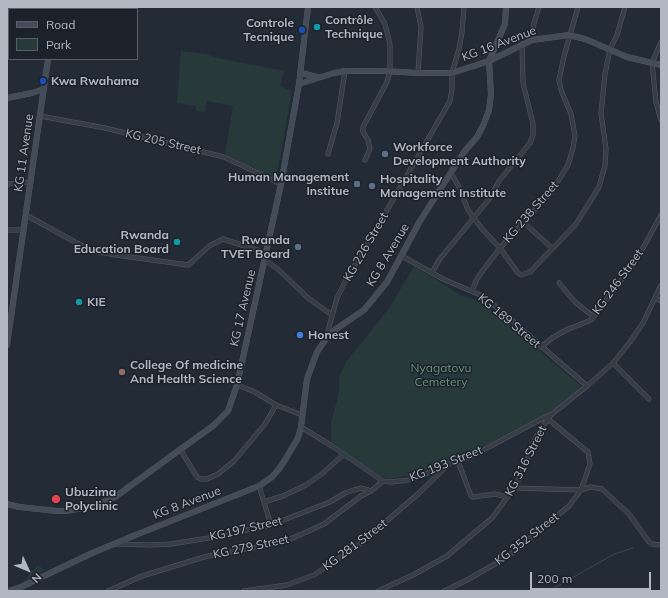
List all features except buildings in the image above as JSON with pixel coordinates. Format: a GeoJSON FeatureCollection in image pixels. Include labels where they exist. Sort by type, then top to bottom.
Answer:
{"type":"FeatureCollection","features":[{"type":"Feature","properties":{"kind":"street","name":"KG 17 Avenue"},"geometry":{"type":"LineString","coordinates":[[7,504],[57,511],[66,511],[94,506],[115,496],[223,417],[228,411],[237,385],[281,184],[300,84],[308,7]]}},
{"type":"Feature","properties":{"kind":"street"},"geometry":{"type":"LineString","coordinates":[[365,160],[370,149],[368,140],[363,132],[363,127],[387,82],[390,71],[390,45],[388,36],[384,24],[375,7]]}},
{"type":"Feature","properties":{"kind":"street"},"geometry":{"type":"LineString","coordinates":[[417,7],[421,26],[418,74]]}},
{"type":"Feature","properties":{"kind":"street","name":"KG 226 Street"},"geometry":{"type":"LineString","coordinates":[[326,339],[337,298],[347,278],[450,101],[452,73],[459,49],[464,7]]}},
{"type":"Feature","properties":{"kind":"street","name":"KG 8 Avenue"},"geometry":{"type":"LineString","coordinates":[[8,591],[23,589],[90,554],[138,533],[259,486],[272,477],[285,460],[298,438],[307,379],[317,352],[326,339],[336,329],[364,310],[387,282],[420,221],[450,173],[483,126],[489,110],[491,94],[489,61],[505,24],[506,7]]}},
{"type":"Feature","properties":{"kind":"street"},"geometry":{"type":"LineString","coordinates":[[532,40],[534,23],[539,7]]}},
{"type":"Feature","properties":{"kind":"street","name":"KG 238 Street"},"geometry":{"type":"LineString","coordinates":[[472,291],[484,268],[500,248],[552,191],[568,165],[575,136],[571,114],[561,90],[559,80],[569,35],[578,7]]}},
{"type":"Feature","properties":{"kind":"street"},"geometry":{"type":"LineString","coordinates":[[450,173],[459,187],[468,210],[474,218],[521,275],[530,272],[576,224],[599,187],[605,165],[606,149],[601,113],[610,49],[617,35],[625,7]]}},
{"type":"Feature","properties":{"kind":"street","name":"KG 16 Avenue"},"geometry":{"type":"LineString","coordinates":[[300,84],[334,72],[345,71],[390,71],[418,74],[452,73],[489,61],[532,40],[569,35],[585,38],[627,57],[661,65]]}},
{"type":"Feature","properties":{"kind":"street"},"geometry":{"type":"LineString","coordinates":[[661,42],[652,63],[661,120]]}},
{"type":"Feature","properties":{"kind":"street"},"geometry":{"type":"LineString","coordinates":[[432,273],[440,260],[490,198],[505,173],[530,143],[533,135],[533,124],[523,83],[522,44]]}},
{"type":"Feature","properties":{"kind":"street","name":"KG 11 Avenue"},"geometry":{"type":"LineString","coordinates":[[7,345],[10,305],[26,215],[48,60]]}},
{"type":"Feature","properties":{"kind":"street"},"geometry":{"type":"LineString","coordinates":[[328,154],[337,123],[345,71]]}},
{"type":"Feature","properties":{"kind":"street"},"geometry":{"type":"LineString","coordinates":[[301,73],[318,78]]}},
{"type":"Feature","properties":{"kind":"street"},"geometry":{"type":"LineString","coordinates":[[7,98],[44,89]]}},
{"type":"Feature","properties":{"kind":"street","name":"KG 205 Street"},"geometry":{"type":"LineString","coordinates":[[40,116],[105,128],[165,144],[217,155],[281,184]]}},
{"type":"Feature","properties":{"kind":"street"},"geometry":{"type":"LineString","coordinates":[[7,184],[31,182]]}},
{"type":"Feature","properties":{"kind":"street"},"geometry":{"type":"LineString","coordinates":[[26,215],[86,248],[116,255],[188,265],[209,246],[223,239],[266,253]]}},
{"type":"Feature","properties":{"kind":"street","name":"KG 246 Street"},"geometry":{"type":"LineString","coordinates":[[541,347],[552,338],[566,330],[587,322],[594,317],[637,259],[661,216]]}},
{"type":"Feature","properties":{"kind":"street"},"geometry":{"type":"LineString","coordinates":[[523,222],[552,248]]}},
{"type":"Feature","properties":{"kind":"street"},"geometry":{"type":"LineString","coordinates":[[7,230],[23,230]]}},
{"type":"Feature","properties":{"kind":"street","name":"KG 189 Street"},"geometry":{"type":"LineString","coordinates":[[402,256],[432,273],[485,297],[587,386]]}},
{"type":"Feature","properties":{"kind":"street"},"geometry":{"type":"LineString","coordinates":[[265,260],[279,270],[308,298],[332,315]]}},
{"type":"Feature","properties":{"kind":"street"},"geometry":{"type":"LineString","coordinates":[[559,283],[575,302],[594,317]]}},
{"type":"Feature","properties":{"kind":"street","name":"KG 316 Street"},"geometry":{"type":"LineString","coordinates":[[378,591],[413,575],[447,556],[492,518],[514,488],[521,475],[534,441],[548,419],[613,363],[635,335],[661,285]]}},
{"type":"Feature","properties":{"kind":"street"},"geometry":{"type":"LineString","coordinates":[[655,298],[661,301]]}},
{"type":"Feature","properties":{"kind":"street"},"geometry":{"type":"LineString","coordinates":[[613,363],[649,399]]}},
{"type":"Feature","properties":{"kind":"street"},"geometry":{"type":"LineString","coordinates":[[237,385],[255,392],[276,405],[302,415]]}},
{"type":"Feature","properties":{"kind":"street"},"geometry":{"type":"LineString","coordinates":[[180,449],[197,477],[207,479],[218,474],[234,461],[261,429],[276,405]]}},
{"type":"Feature","properties":{"kind":"street","name":"KG 193 Street"},"geometry":{"type":"LineString","coordinates":[[382,481],[391,482],[409,480],[449,464],[458,462],[552,414]]}},
{"type":"Feature","properties":{"kind":"street","name":"KG 352 Street"},"geometry":{"type":"LineString","coordinates":[[444,591],[467,580],[507,557],[569,506],[581,490],[590,464],[588,452],[548,419]]}},
{"type":"Feature","properties":{"kind":"street"},"geometry":{"type":"LineString","coordinates":[[300,428],[311,433],[344,454],[382,481]]}},
{"type":"Feature","properties":{"kind":"street"},"geometry":{"type":"LineString","coordinates":[[264,502],[283,496],[306,485],[323,474],[344,454]]}},
{"type":"Feature","properties":{"kind":"street"},"geometry":{"type":"LineString","coordinates":[[458,462],[471,496],[496,494],[508,497]]}},
{"type":"Feature","properties":{"kind":"street","name":"KG 281 Street"},"geometry":{"type":"LineString","coordinates":[[244,591],[286,585],[314,575],[334,563],[360,544],[419,494],[449,464]]}},
{"type":"Feature","properties":{"kind":"street","name":"KG 279 Street"},"geometry":{"type":"LineString","coordinates":[[108,591],[142,576],[204,557],[263,546],[293,538],[324,524],[361,496],[371,491],[382,481]]}},
{"type":"Feature","properties":{"kind":"street"},"geometry":{"type":"LineString","coordinates":[[259,486],[271,525]]}},
{"type":"Feature","properties":{"kind":"street"},"geometry":{"type":"LineString","coordinates":[[514,488],[581,490],[591,487],[602,489],[629,514],[649,542],[652,544],[661,545]]}},
{"type":"Feature","properties":{"kind":"street","name":"KG197 Street"},"geometry":{"type":"LineString","coordinates":[[115,544],[171,544],[271,525],[330,502],[345,493],[361,488],[371,491]]}},
{"type":"Feature","properties":{"kind":"green space"},"geometry":{"type":"Polygon","coordinates":[[[181,51],[207,54],[218,58],[284,71],[280,86],[292,91],[277,174],[273,177],[225,154],[233,106],[207,101],[205,112],[196,111],[196,106],[177,103],[181,51]]]}},
{"type":"Feature","properties":{"kind":"green space","name":"Nyagatovu Cemetery"},"geometry":{"type":"Polygon","coordinates":[[[414,266],[459,294],[483,303],[582,387],[550,412],[490,443],[455,459],[408,476],[390,479],[381,476],[331,442],[331,422],[339,393],[339,377],[346,362],[390,307],[414,266]]]}},
{"type":"Feature","properties":{"kind":"green space"},"geometry":{"type":"Polygon","coordinates":[[[38,565],[45,570],[22,583],[38,565]]]}},
{"type":"Feature","properties":{"kind":"waterway"},"geometry":{"type":"LineString","coordinates":[[549,591],[614,554],[633,548]]}},
{"type":"Feature","properties":{"kind":"place","name":"Contrôle Technique"},"geometry":{"type":"Point","coordinates":[317,27]}},
{"type":"Feature","properties":{"kind":"place","name":"Controle Tecnique"},"geometry":{"type":"Point","coordinates":[302,30]}},
{"type":"Feature","properties":{"kind":"place","name":"Kwa Rwahama"},"geometry":{"type":"Point","coordinates":[43,81]}},
{"type":"Feature","properties":{"kind":"place","name":"Workforce Development Authority"},"geometry":{"type":"Point","coordinates":[385,154]}},
{"type":"Feature","properties":{"kind":"place","name":"Human Management Institue"},"geometry":{"type":"Point","coordinates":[357,184]}},
{"type":"Feature","properties":{"kind":"place","name":"Hospitality Management Institute"},"geometry":{"type":"Point","coordinates":[372,186]}},
{"type":"Feature","properties":{"kind":"place","name":"Rwanda Education Board"},"geometry":{"type":"Point","coordinates":[177,242]}},
{"type":"Feature","properties":{"kind":"place","name":"Rwanda TVET Board"},"geometry":{"type":"Point","coordinates":[298,247]}},
{"type":"Feature","properties":{"kind":"place","name":"KIE"},"geometry":{"type":"Point","coordinates":[79,302]}},
{"type":"Feature","properties":{"kind":"place","name":"Honest"},"geometry":{"type":"Point","coordinates":[300,335]}},
{"type":"Feature","properties":{"kind":"place","name":"College Of medicine And Health Science"},"geometry":{"type":"Point","coordinates":[122,372]}},
{"type":"Feature","properties":{"kind":"place","name":"Ubuzima Polyclinic"},"geometry":{"type":"Point","coordinates":[56,499]}}]}
